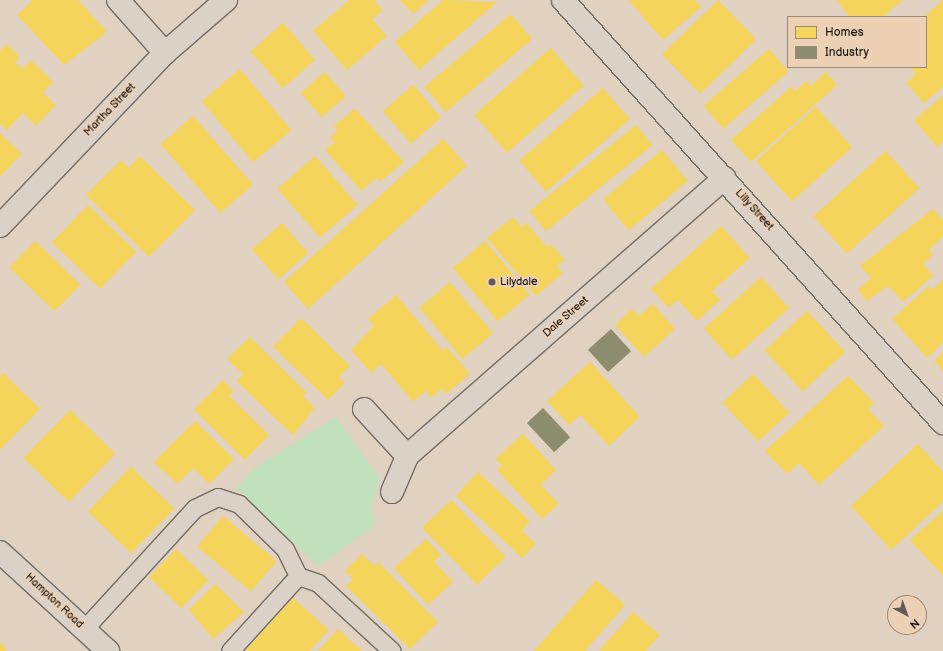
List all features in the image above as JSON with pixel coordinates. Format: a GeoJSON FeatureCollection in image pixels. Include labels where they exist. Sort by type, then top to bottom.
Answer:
{"type":"FeatureCollection","features":[{"type":"Feature","properties":{"kind":"street"},"geometry":{"type":"LineString","coordinates":[[118,0],[165,53]]}},
{"type":"Feature","properties":{"kind":"street","name":"Martha Street"},"geometry":{"type":"LineString","coordinates":[[0,226],[165,53],[226,0]]}},
{"type":"Feature","properties":{"kind":"street","name":"Lilly Street"},"geometry":{"type":"LineString","coordinates":[[563,0],[725,178],[943,423]]}},
{"type":"Feature","properties":{"kind":"street","name":"Dale Street"},"geometry":{"type":"LineString","coordinates":[[392,492],[407,456],[725,178]]}},
{"type":"Feature","properties":{"kind":"street"},"geometry":{"type":"LineString","coordinates":[[364,409],[407,456]]}},
{"type":"Feature","properties":{"kind":"street","name":"Hampton Road"},"geometry":{"type":"LineString","coordinates":[[0,552],[108,651]]}},
{"type":"Feature","properties":{"kind":"lane"},"geometry":{"type":"LineString","coordinates":[[84,629],[195,508],[218,496],[239,504],[285,549],[298,576],[318,583],[392,651]]}},
{"type":"Feature","properties":{"kind":"lane"},"geometry":{"type":"LineString","coordinates":[[230,651],[298,576]]}},
{"type":"Feature","properties":{"kind":"green space"},"geometry":{"type":"Polygon","coordinates":[[[336,417],[380,478],[371,507],[376,525],[318,566],[236,489],[253,469],[336,417]]]}},
{"type":"Feature","properties":{"kind":"building: Homes"},"geometry":{"type":"Polygon","coordinates":[[[33,0],[78,0],[107,32],[64,65],[17,15],[33,0]]]}},
{"type":"Feature","properties":{"kind":"building: Homes"},"geometry":{"type":"Polygon","coordinates":[[[349,0],[374,0],[383,11],[372,19],[387,36],[347,70],[313,31],[349,0]]]}},
{"type":"Feature","properties":{"kind":"building: Homes"},"geometry":{"type":"Polygon","coordinates":[[[400,0],[429,0],[413,14],[400,0]]]}},
{"type":"Feature","properties":{"kind":"building: Homes"},"geometry":{"type":"Polygon","coordinates":[[[443,0],[497,2],[419,70],[395,42],[443,0]]]}},
{"type":"Feature","properties":{"kind":"building: Homes"},"geometry":{"type":"Polygon","coordinates":[[[628,0],[695,0],[701,7],[663,40],[628,0]]]}},
{"type":"Feature","properties":{"kind":"building: Homes"},"geometry":{"type":"Polygon","coordinates":[[[718,0],[756,40],[700,94],[662,54],[718,0]]]}},
{"type":"Feature","properties":{"kind":"building: Homes"},"geometry":{"type":"Polygon","coordinates":[[[836,0],[903,0],[884,16],[849,16],[836,0]]]}},
{"type":"Feature","properties":{"kind":"building: Homes"},"geometry":{"type":"Polygon","coordinates":[[[943,0],[943,87],[924,103],[906,83],[916,74],[911,68],[927,68],[927,16],[925,16],[943,0]]]}},
{"type":"Feature","properties":{"kind":"building: Homes"},"geometry":{"type":"Polygon","coordinates":[[[511,14],[532,39],[446,112],[424,87],[511,14]]]}},
{"type":"Feature","properties":{"kind":"building: Homes"},"geometry":{"type":"Polygon","coordinates":[[[283,23],[315,60],[283,88],[251,51],[283,23]]]}},
{"type":"Feature","properties":{"kind":"building: Homes"},"geometry":{"type":"Polygon","coordinates":[[[7,44],[20,57],[15,62],[22,69],[31,60],[53,82],[43,93],[56,105],[36,126],[23,113],[7,130],[0,124],[0,51],[7,44]]]}},
{"type":"Feature","properties":{"kind":"building: Homes"},"geometry":{"type":"Polygon","coordinates":[[[551,48],[584,86],[507,153],[474,115],[551,48]]]}},
{"type":"Feature","properties":{"kind":"building: Homes"},"geometry":{"type":"Polygon","coordinates":[[[769,49],[789,72],[723,129],[703,106],[769,49]]]}},
{"type":"Feature","properties":{"kind":"building: Homes"},"geometry":{"type":"Polygon","coordinates":[[[240,69],[291,130],[253,162],[202,101],[240,69]]]}},
{"type":"Feature","properties":{"kind":"building: Homes"},"geometry":{"type":"Polygon","coordinates":[[[325,72],[346,96],[322,117],[301,93],[325,72]]]}},
{"type":"Feature","properties":{"kind":"building: Homes"},"geometry":{"type":"Polygon","coordinates":[[[826,72],[837,85],[751,162],[731,140],[791,87],[795,91],[807,81],[811,86],[826,72]]]}},
{"type":"Feature","properties":{"kind":"building: Homes"},"geometry":{"type":"Polygon","coordinates":[[[413,85],[441,117],[411,144],[383,111],[413,85]]]}},
{"type":"Feature","properties":{"kind":"building: Homes"},"geometry":{"type":"Polygon","coordinates":[[[603,88],[630,119],[546,192],[519,161],[603,88]]]}},
{"type":"Feature","properties":{"kind":"building: Homes"},"geometry":{"type":"Polygon","coordinates":[[[943,96],[943,142],[937,147],[914,120],[943,96]]]}},
{"type":"Feature","properties":{"kind":"building: Homes"},"geometry":{"type":"Polygon","coordinates":[[[816,107],[852,147],[792,201],[756,161],[816,107]]]}},
{"type":"Feature","properties":{"kind":"building: Homes"},"geometry":{"type":"Polygon","coordinates":[[[355,109],[404,162],[380,182],[376,178],[361,191],[325,150],[334,142],[330,137],[338,131],[334,126],[355,109]]]}},
{"type":"Feature","properties":{"kind":"building: Homes"},"geometry":{"type":"Polygon","coordinates":[[[193,116],[253,185],[220,213],[161,144],[193,116]]]}},
{"type":"Feature","properties":{"kind":"building: Homes"},"geometry":{"type":"Polygon","coordinates":[[[636,125],[652,145],[546,231],[530,211],[636,125]]]}},
{"type":"Feature","properties":{"kind":"building: Homes"},"geometry":{"type":"Polygon","coordinates":[[[0,133],[22,154],[0,177],[0,133]]]}},
{"type":"Feature","properties":{"kind":"building: Homes"},"geometry":{"type":"Polygon","coordinates":[[[443,139],[467,166],[308,309],[284,282],[443,139]]]}},
{"type":"Feature","properties":{"kind":"building: Homes"},"geometry":{"type":"Polygon","coordinates":[[[662,150],[688,181],[629,230],[603,199],[662,150]]]}},
{"type":"Feature","properties":{"kind":"building: Homes"},"geometry":{"type":"Polygon","coordinates":[[[886,151],[919,188],[847,254],[813,217],[886,151]]]}},
{"type":"Feature","properties":{"kind":"building: Homes"},"geometry":{"type":"Polygon","coordinates":[[[140,156],[195,210],[149,257],[86,195],[121,160],[129,168],[140,156]]]}},
{"type":"Feature","properties":{"kind":"building: Homes"},"geometry":{"type":"Polygon","coordinates":[[[315,156],[358,205],[320,238],[277,189],[315,156]]]}},
{"type":"Feature","properties":{"kind":"building: Homes"},"geometry":{"type":"Polygon","coordinates":[[[88,205],[136,252],[100,289],[52,242],[88,205]]]}},
{"type":"Feature","properties":{"kind":"building: Homes"},"geometry":{"type":"Polygon","coordinates":[[[933,209],[943,220],[943,237],[929,250],[933,255],[923,264],[933,276],[903,302],[888,286],[867,301],[858,290],[871,278],[860,266],[933,209]]]}},
{"type":"Feature","properties":{"kind":"building: Homes"},"geometry":{"type":"Polygon","coordinates":[[[513,217],[522,227],[526,223],[547,247],[551,244],[565,260],[557,266],[563,273],[536,296],[487,238],[513,217]]]}},
{"type":"Feature","properties":{"kind":"building: Homes"},"geometry":{"type":"Polygon","coordinates":[[[282,223],[308,253],[278,279],[252,249],[282,223]]]}},
{"type":"Feature","properties":{"kind":"building: Homes"},"geometry":{"type":"Polygon","coordinates":[[[721,226],[750,258],[712,291],[720,300],[697,321],[678,300],[669,308],[651,289],[721,226]]]}},
{"type":"Feature","properties":{"kind":"building: Homes"},"geometry":{"type":"Polygon","coordinates":[[[35,241],[80,285],[55,311],[9,268],[35,241]]]}},
{"type":"Feature","properties":{"kind":"building: Homes","name":"Lilydale"},"geometry":{"type":"Polygon","coordinates":[[[485,241],[530,295],[498,322],[453,268],[485,241]]]}},
{"type":"Feature","properties":{"kind":"building: Homes"},"geometry":{"type":"Polygon","coordinates":[[[761,277],[789,308],[732,360],[704,329],[761,277]]]}},
{"type":"Feature","properties":{"kind":"building: Homes"},"geometry":{"type":"Polygon","coordinates":[[[943,280],[943,343],[927,358],[892,319],[929,286],[932,290],[943,280]]]}},
{"type":"Feature","properties":{"kind":"building: Homes"},"geometry":{"type":"Polygon","coordinates":[[[450,282],[493,333],[462,359],[419,308],[450,282]]]}},
{"type":"Feature","properties":{"kind":"building: Homes"},"geometry":{"type":"Polygon","coordinates":[[[396,295],[443,351],[447,347],[470,374],[446,394],[441,389],[431,398],[426,391],[413,402],[381,364],[371,373],[351,350],[374,326],[368,319],[396,295]]]}},
{"type":"Feature","properties":{"kind":"building: Homes"},"geometry":{"type":"Polygon","coordinates":[[[653,304],[675,329],[644,357],[615,325],[632,309],[639,316],[653,304]]]}},
{"type":"Feature","properties":{"kind":"building: Homes"},"geometry":{"type":"Polygon","coordinates":[[[807,311],[845,352],[803,392],[765,351],[807,311]]]}},
{"type":"Feature","properties":{"kind":"building: Homes"},"geometry":{"type":"Polygon","coordinates":[[[301,318],[350,366],[339,377],[345,383],[328,400],[273,347],[301,318]]]}},
{"type":"Feature","properties":{"kind":"building: Homes"},"geometry":{"type":"Polygon","coordinates":[[[250,337],[307,393],[303,396],[315,408],[293,435],[236,381],[243,374],[227,359],[250,337]]]}},
{"type":"Feature","properties":{"kind":"building: Homes"},"geometry":{"type":"Polygon","coordinates":[[[943,352],[943,371],[934,361],[943,352]]]}},
{"type":"Feature","properties":{"kind":"building: Homes"},"geometry":{"type":"Polygon","coordinates":[[[590,362],[640,417],[609,446],[580,415],[569,425],[547,401],[590,362]]]}},
{"type":"Feature","properties":{"kind":"building: Homes"},"geometry":{"type":"Polygon","coordinates":[[[3,373],[40,409],[0,450],[0,376],[3,373]]]}},
{"type":"Feature","properties":{"kind":"building: Homes"},"geometry":{"type":"Polygon","coordinates":[[[753,374],[789,413],[758,441],[722,403],[753,374]]]}},
{"type":"Feature","properties":{"kind":"building: Homes"},"geometry":{"type":"Polygon","coordinates":[[[848,376],[874,403],[868,409],[884,426],[819,485],[799,463],[787,474],[765,451],[848,376]]]}},
{"type":"Feature","properties":{"kind":"building: Homes"},"geometry":{"type":"Polygon","coordinates":[[[223,380],[234,392],[229,396],[269,435],[245,460],[194,410],[223,380]]]}},
{"type":"Feature","properties":{"kind":"building: Homes"},"geometry":{"type":"Polygon","coordinates":[[[70,410],[115,454],[69,502],[23,458],[70,410]]]}},
{"type":"Feature","properties":{"kind":"building: Homes"},"geometry":{"type":"Polygon","coordinates":[[[195,421],[234,459],[209,484],[193,468],[177,484],[154,462],[195,421]]]}},
{"type":"Feature","properties":{"kind":"building: Homes"},"geometry":{"type":"Polygon","coordinates":[[[523,434],[556,470],[541,485],[559,504],[542,519],[497,470],[502,465],[495,459],[523,434]]]}},
{"type":"Feature","properties":{"kind":"building: Homes"},"geometry":{"type":"Polygon","coordinates":[[[918,444],[943,472],[943,502],[891,550],[851,506],[918,444]]]}},
{"type":"Feature","properties":{"kind":"building: Homes"},"geometry":{"type":"Polygon","coordinates":[[[131,467],[174,509],[131,553],[88,512],[131,467]]]}},
{"type":"Feature","properties":{"kind":"building: Homes"},"geometry":{"type":"Polygon","coordinates":[[[478,472],[530,521],[522,531],[536,544],[522,558],[456,496],[478,472]]]}},
{"type":"Feature","properties":{"kind":"building: Homes"},"geometry":{"type":"Polygon","coordinates":[[[451,500],[506,557],[477,585],[422,528],[451,500]]]}},
{"type":"Feature","properties":{"kind":"building: Homes"},"geometry":{"type":"Polygon","coordinates":[[[943,511],[943,576],[910,540],[943,511]]]}},
{"type":"Feature","properties":{"kind":"building: Homes"},"geometry":{"type":"Polygon","coordinates":[[[223,516],[277,561],[251,592],[197,547],[223,516]]]}},
{"type":"Feature","properties":{"kind":"building: Homes"},"geometry":{"type":"Polygon","coordinates":[[[426,539],[441,555],[434,562],[453,582],[428,605],[394,568],[426,539]]]}},
{"type":"Feature","properties":{"kind":"building: Homes"},"geometry":{"type":"Polygon","coordinates":[[[176,549],[208,580],[181,608],[149,577],[176,549]]]}},
{"type":"Feature","properties":{"kind":"building: Homes"},"geometry":{"type":"Polygon","coordinates":[[[362,554],[375,566],[378,562],[438,622],[410,649],[346,586],[353,579],[345,571],[362,554]]]}},
{"type":"Feature","properties":{"kind":"building: Homes"},"geometry":{"type":"Polygon","coordinates":[[[596,580],[625,605],[585,651],[534,651],[596,580]]]}},
{"type":"Feature","properties":{"kind":"building: Homes"},"geometry":{"type":"Polygon","coordinates":[[[215,584],[244,612],[213,639],[189,610],[215,584]]]}},
{"type":"Feature","properties":{"kind":"building: Homes"},"geometry":{"type":"Polygon","coordinates":[[[293,598],[329,630],[310,651],[245,651],[293,598]]]}},
{"type":"Feature","properties":{"kind":"building: Homes"},"geometry":{"type":"Polygon","coordinates":[[[633,612],[660,635],[646,651],[599,651],[633,612]]]}},
{"type":"Feature","properties":{"kind":"building: Homes"},"geometry":{"type":"Polygon","coordinates":[[[338,629],[362,651],[318,651],[338,629]]]}},
{"type":"Feature","properties":{"kind":"building: Homes"},"geometry":{"type":"Polygon","coordinates":[[[0,642],[7,649],[5,651],[0,651],[0,642]]]}},
{"type":"Feature","properties":{"kind":"building: Industry"},"geometry":{"type":"Polygon","coordinates":[[[611,329],[631,351],[608,372],[588,350],[611,329]]]}},
{"type":"Feature","properties":{"kind":"building: Industry"},"geometry":{"type":"Polygon","coordinates":[[[543,408],[570,437],[554,452],[527,423],[543,408]]]}},
{"type":"Feature","properties":{"kind":"place","name":"Lilydale"},"geometry":{"type":"Point","coordinates":[492,282]}}]}
